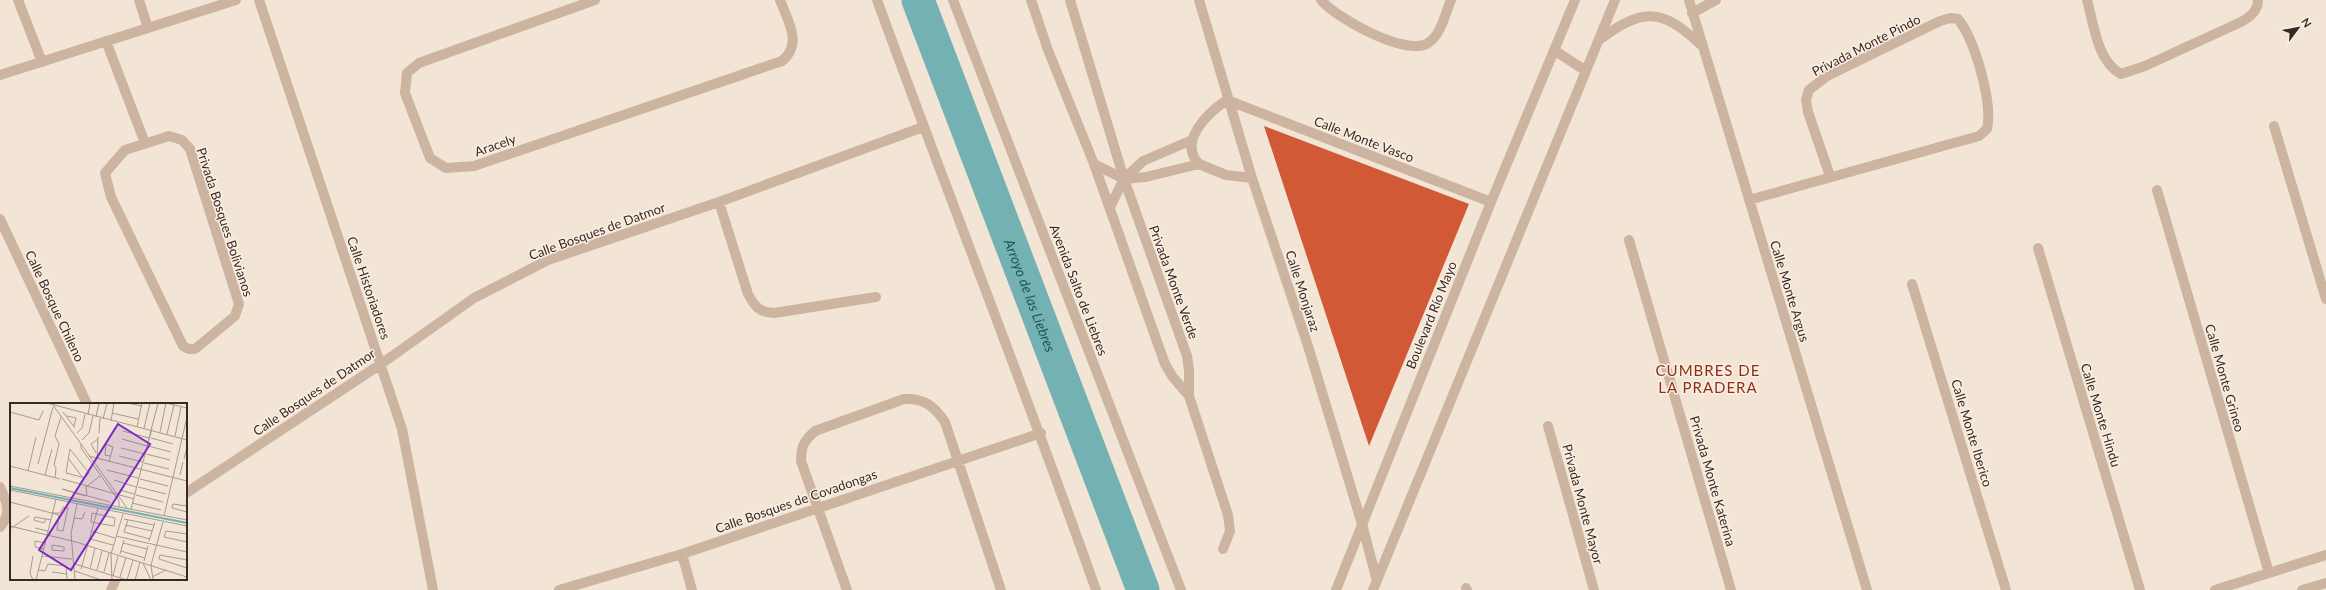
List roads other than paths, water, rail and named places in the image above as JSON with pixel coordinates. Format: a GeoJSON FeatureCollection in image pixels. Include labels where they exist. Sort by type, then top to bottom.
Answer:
{"type":"FeatureCollection","features":[{"type":"Feature","properties":{"kind":"street"},"geometry":{"type":"LineString","coordinates":[[18,0],[42,62]]}},
{"type":"Feature","properties":{"kind":"street"},"geometry":{"type":"LineString","coordinates":[[139,0],[148,28]]}},
{"type":"Feature","properties":{"kind":"street"},"geometry":{"type":"LineString","coordinates":[[0,75],[236,0]]}},
{"type":"Feature","properties":{"kind":"street","name":"Calle Historiadores"},"geometry":{"type":"LineString","coordinates":[[259,0],[402,429],[433,590]]}},
{"type":"Feature","properties":{"kind":"street","name":"Aracely"},"geometry":{"type":"LineString","coordinates":[[595,0],[419,63],[410,69],[406,77],[405,93],[430,158],[446,168],[474,166],[782,61],[793,48],[794,38],[780,0]]}},
{"type":"Feature","properties":{"kind":"street"},"geometry":{"type":"LineString","coordinates":[[877,0],[923,127],[1041,433],[1096,590]]}},
{"type":"Feature","properties":{"kind":"street","name":"Avenida Salto de Liebres"},"geometry":{"type":"LineString","coordinates":[[953,0],[1180,590]]}},
{"type":"Feature","properties":{"kind":"street","name":"Privada Monte Verde"},"geometry":{"type":"LineString","coordinates":[[1030,0],[1048,50],[1110,207],[1165,364],[1172,376],[1189,396]]}},
{"type":"Feature","properties":{"kind":"street","name":"Privada Monte Verde"},"geometry":{"type":"LineString","coordinates":[[1070,0],[1124,179],[1187,356],[1190,370],[1189,396],[1228,516],[1230,531],[1223,549]]}},
{"type":"Feature","properties":{"kind":"street","name":"Calle Monjaraz"},"geometry":{"type":"LineString","coordinates":[[1199,0],[1227,100],[1308,346],[1362,524],[1380,590]]}},
{"type":"Feature","properties":{"kind":"street"},"geometry":{"type":"LineString","coordinates":[[1321,0],[1331,11],[1344,19],[1396,43],[1412,47],[1420,47],[1434,39],[1451,0]]}},
{"type":"Feature","properties":{"kind":"street","name":"Boulevard Río Mayo"},"geometry":{"type":"LineString","coordinates":[[1336,590],[1490,202],[1575,0]]}},
{"type":"Feature","properties":{"kind":"street"},"geometry":{"type":"LineString","coordinates":[[1373,590],[1615,0]]}},
{"type":"Feature","properties":{"kind":"street","name":"Calle Monte Argus"},"geometry":{"type":"LineString","coordinates":[[1689,0],[1701,44],[1867,590]]}},
{"type":"Feature","properties":{"kind":"street"},"geometry":{"type":"LineString","coordinates":[[1692,13],[1716,0]]}},
{"type":"Feature","properties":{"kind":"street"},"geometry":{"type":"LineString","coordinates":[[2087,0],[2104,57],[2111,68],[2121,74],[2145,66],[2241,22],[2252,15],[2258,0]]}},
{"type":"Feature","properties":{"kind":"street"},"geometry":{"type":"LineString","coordinates":[[1598,40],[1618,26],[1634,18],[1654,16],[1671,20],[1701,44]]}},
{"type":"Feature","properties":{"kind":"street","name":"Privada Monte Pindo"},"geometry":{"type":"LineString","coordinates":[[1749,200],[1830,176],[1967,141],[1979,136],[1987,129],[1989,107],[1972,43],[1966,28],[1958,19],[1951,18],[1940,21],[1828,76],[1809,90],[1806,100],[1808,112],[1830,176]]}},
{"type":"Feature","properties":{"kind":"street"},"geometry":{"type":"LineString","coordinates":[[106,41],[145,143]]}},
{"type":"Feature","properties":{"kind":"street"},"geometry":{"type":"LineString","coordinates":[[1554,50],[1586,71]]}},
{"type":"Feature","properties":{"kind":"street"},"geometry":{"type":"LineString","coordinates":[[1227,100],[1203,121],[1192,140],[1192,153],[1199,164],[1226,175],[1252,178]]}},
{"type":"Feature","properties":{"kind":"street","name":"Calle Monte Vasco"},"geometry":{"type":"LineString","coordinates":[[1227,100],[1490,202]]}},
{"type":"Feature","properties":{"kind":"street"},"geometry":{"type":"LineString","coordinates":[[2274,126],[2326,299]]}},
{"type":"Feature","properties":{"kind":"street","name":"Calle Bosques de Datmor"},"geometry":{"type":"LineString","coordinates":[[187,492],[381,364],[474,298],[535,266],[719,202],[923,127]]}},
{"type":"Feature","properties":{"kind":"street","name":"Privada Bosques Bolivianos"},"geometry":{"type":"LineString","coordinates":[[169,136],[177,137],[190,149],[239,304],[235,316],[195,349],[189,350],[183,346],[109,190],[105,173],[115,159],[125,150],[145,143],[169,136]]}},
{"type":"Feature","properties":{"kind":"street"},"geometry":{"type":"LineString","coordinates":[[1110,207],[1124,179],[1143,161],[1192,140]]}},
{"type":"Feature","properties":{"kind":"street"},"geometry":{"type":"LineString","coordinates":[[1094,164],[1124,179],[1146,177],[1199,164]]}},
{"type":"Feature","properties":{"kind":"street","name":"Calle Monte Grineo"},"geometry":{"type":"LineString","coordinates":[[2157,190],[2269,573]]}},
{"type":"Feature","properties":{"kind":"street"},"geometry":{"type":"LineString","coordinates":[[719,202],[748,294],[754,307],[762,313],[774,313],[876,297]]}},
{"type":"Feature","properties":{"kind":"street","name":"Calle Bosque Chileno"},"geometry":{"type":"LineString","coordinates":[[0,219],[87,403]]}},
{"type":"Feature","properties":{"kind":"street","name":"Privada Monte Katerina"},"geometry":{"type":"LineString","coordinates":[[1629,240],[1731,590]]}},
{"type":"Feature","properties":{"kind":"street","name":"Calle Monte Hindu"},"geometry":{"type":"LineString","coordinates":[[2038,248],[2140,590]]}},
{"type":"Feature","properties":{"kind":"street","name":"Calle Monte Iberico"},"geometry":{"type":"LineString","coordinates":[[1912,284],[2006,590]]}},
{"type":"Feature","properties":{"kind":"street"},"geometry":{"type":"LineString","coordinates":[[847,590],[801,461],[801,450],[804,440],[815,431],[904,399],[917,399],[927,402],[938,411],[945,422],[1001,590]]}},
{"type":"Feature","properties":{"kind":"street","name":"Privada Monte Mayor"},"geometry":{"type":"LineString","coordinates":[[1548,426],[1594,590]]}},
{"type":"Feature","properties":{"kind":"street","name":"Calle Bosques de Covadongas"},"geometry":{"type":"LineString","coordinates":[[559,590],[682,554],[818,506],[1041,433]]}},
{"type":"Feature","properties":{"kind":"street"},"geometry":{"type":"LineString","coordinates":[[0,487],[7,501],[8,513],[0,527]]}},
{"type":"Feature","properties":{"kind":"street"},"geometry":{"type":"LineString","coordinates":[[682,554],[692,590]]}},
{"type":"Feature","properties":{"kind":"street"},"geometry":{"type":"LineString","coordinates":[[2215,590],[2326,555]]}},
{"type":"Feature","properties":{"kind":"street"},"geometry":{"type":"LineString","coordinates":[[111,590],[116,580]]}},
{"type":"Feature","properties":{"kind":"street"},"geometry":{"type":"LineString","coordinates":[[2302,590],[2326,583]]}},
{"type":"Feature","properties":{"kind":"waterway","name":"Arroyo de las Liebres"},"geometry":{"type":"LineString","coordinates":[[918,0],[1143,590]]}},
{"type":"Feature","properties":{"kind":"district","name":"CUMBRES DE LA PRADERA"},"geometry":{"type":"Point","coordinates":[1708,378]}}]}
